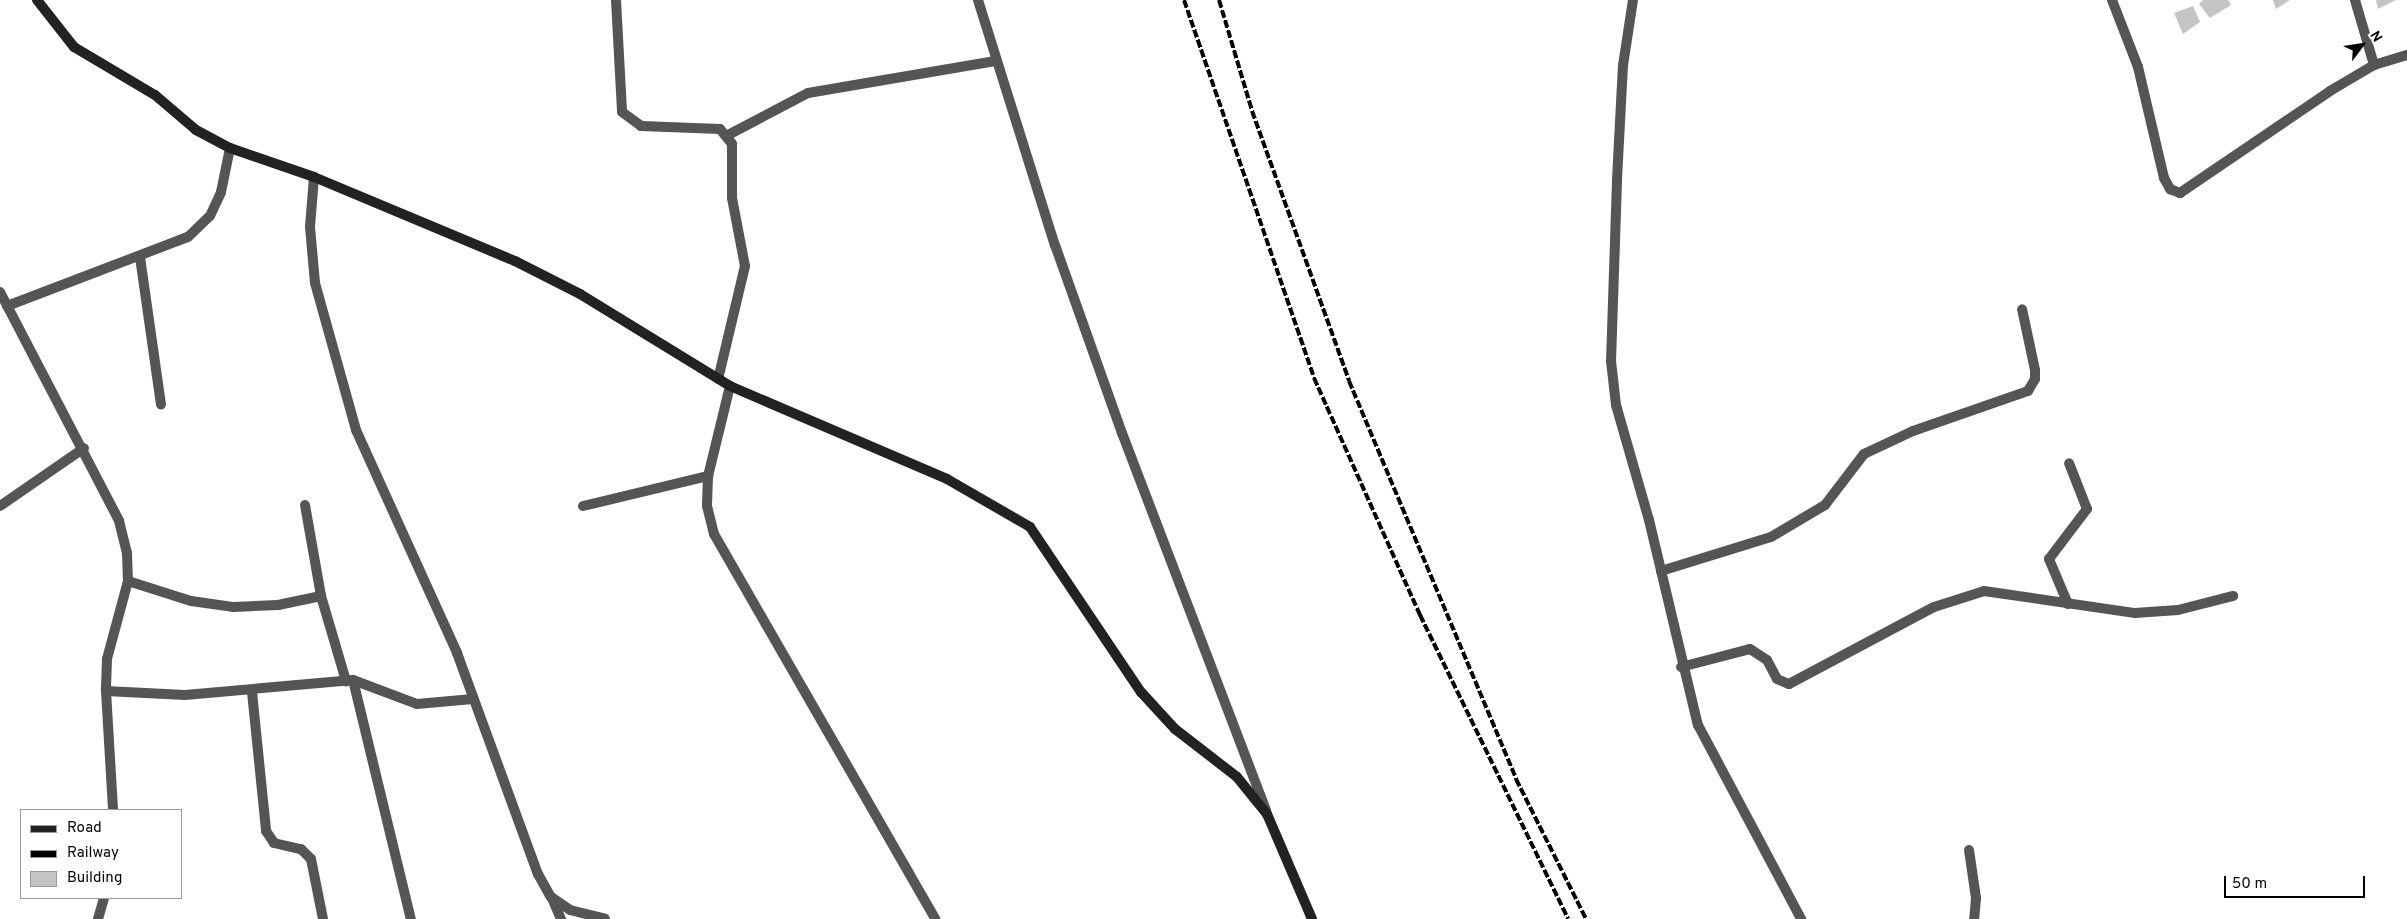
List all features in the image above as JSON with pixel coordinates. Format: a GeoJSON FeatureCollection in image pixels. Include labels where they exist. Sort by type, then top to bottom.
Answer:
{"type":"FeatureCollection","features":[{"type":"Feature","properties":{"kind":"main road"},"geometry":{"type":"LineString","coordinates":[[37,0],[74,47],[155,95],[196,130],[230,148],[314,177],[514,261],[580,294],[730,386],[947,479],[1030,526],[1141,692],[1175,729],[1237,777],[1267,814],[1312,919]]}},
{"type":"Feature","properties":{"kind":"street"},"geometry":{"type":"LineString","coordinates":[[616,0],[622,112],[641,126],[711,127],[728,135],[732,144],[732,198],[745,266],[718,379]]}},
{"type":"Feature","properties":{"kind":"street"},"geometry":{"type":"LineString","coordinates":[[978,0],[995,61],[1122,433],[1267,814]]}},
{"type":"Feature","properties":{"kind":"street"},"geometry":{"type":"LineString","coordinates":[[1633,0],[1623,65],[1612,360],[1616,405],[1661,572],[1681,667],[1698,725],[1801,919]]}},
{"type":"Feature","properties":{"kind":"street"},"geometry":{"type":"LineString","coordinates":[[2112,0],[2138,67],[2164,178],[2170,189],[2180,193],[2374,65],[2407,55]]}},
{"type":"Feature","properties":{"kind":"street"},"geometry":{"type":"LineString","coordinates":[[2355,0],[2374,65]]}},
{"type":"Feature","properties":{"kind":"street"},"geometry":{"type":"LineString","coordinates":[[728,135],[808,93],[995,61]]}},
{"type":"Feature","properties":{"kind":"street"},"geometry":{"type":"LineString","coordinates":[[7,306],[140,258],[188,237],[210,216],[222,192],[230,148]]}},
{"type":"Feature","properties":{"kind":"street"},"geometry":{"type":"LineString","coordinates":[[314,177],[310,228],[315,284],[332,356],[356,430],[429,585],[526,843],[561,919]]}},
{"type":"Feature","properties":{"kind":"street"},"geometry":{"type":"LineString","coordinates":[[140,258],[161,405]]}},
{"type":"Feature","properties":{"kind":"street"},"geometry":{"type":"LineString","coordinates":[[0,292],[84,448],[119,521],[127,554],[128,581],[107,659],[106,691],[113,809]]}},
{"type":"Feature","properties":{"kind":"street"},"geometry":{"type":"LineString","coordinates":[[1661,572],[1771,538],[1825,504],[1864,454],[1913,431],[2028,391],[2036,379],[2022,309]]}},
{"type":"Feature","properties":{"kind":"street"},"geometry":{"type":"LineString","coordinates":[[730,386],[708,476],[707,506],[727,559],[935,919]]}},
{"type":"Feature","properties":{"kind":"street"},"geometry":{"type":"LineString","coordinates":[[0,506],[84,448]]}},
{"type":"Feature","properties":{"kind":"street"},"geometry":{"type":"LineString","coordinates":[[2068,604],[2049,559],[2086,510],[2069,463]]}},
{"type":"Feature","properties":{"kind":"street"},"geometry":{"type":"LineString","coordinates":[[583,506],[708,476]]}},
{"type":"Feature","properties":{"kind":"street"},"geometry":{"type":"LineString","coordinates":[[305,505],[321,596],[350,681],[411,919]]}},
{"type":"Feature","properties":{"kind":"street"},"geometry":{"type":"LineString","coordinates":[[128,581],[191,601],[233,607],[278,605],[321,596]]}},
{"type":"Feature","properties":{"kind":"street"},"geometry":{"type":"LineString","coordinates":[[1681,667],[1750,648],[1767,660],[1777,679],[1790,684],[1958,596],[1984,591],[2135,614],[2178,610],[2233,596]]}},
{"type":"Feature","properties":{"kind":"street"},"geometry":{"type":"LineString","coordinates":[[106,691],[185,695],[252,692],[350,681],[417,704],[473,699]]}},
{"type":"Feature","properties":{"kind":"street"},"geometry":{"type":"LineString","coordinates":[[252,692],[266,831],[274,843],[301,849],[311,859],[323,919]]}},
{"type":"Feature","properties":{"kind":"street"},"geometry":{"type":"LineString","coordinates":[[1969,850],[1976,898],[1974,919]]}},
{"type":"Feature","properties":{"kind":"street"},"geometry":{"type":"LineString","coordinates":[[551,897],[570,910],[605,919]]}},
{"type":"Feature","properties":{"kind":"street"},"geometry":{"type":"LineString","coordinates":[[98,919],[104,899]]}},
{"type":"Feature","properties":{"kind":"building"},"geometry":{"type":"Polygon","coordinates":[[[2203,0],[2228,0],[2231,5],[2210,18],[2199,4],[2203,0]]]}},
{"type":"Feature","properties":{"kind":"building"},"geometry":{"type":"Polygon","coordinates":[[[2273,0],[2290,0],[2276,9],[2273,0]]]}},
{"type":"Feature","properties":{"kind":"building"},"geometry":{"type":"Polygon","coordinates":[[[2376,0],[2396,0],[2378,9],[2376,0]]]}},
{"type":"Feature","properties":{"kind":"building"},"geometry":{"type":"Polygon","coordinates":[[[2193,6],[2200,22],[2183,34],[2174,13],[2193,6]]]}},
{"type":"Feature","properties":{"kind":"railway"},"geometry":{"type":"LineString","coordinates":[[1184,0],[1314,378],[1420,615],[1568,919]]}},
{"type":"Feature","properties":{"kind":"railway"},"geometry":{"type":"LineString","coordinates":[[1219,0],[1252,111],[1349,381],[1516,779],[1586,919]]}}]}
